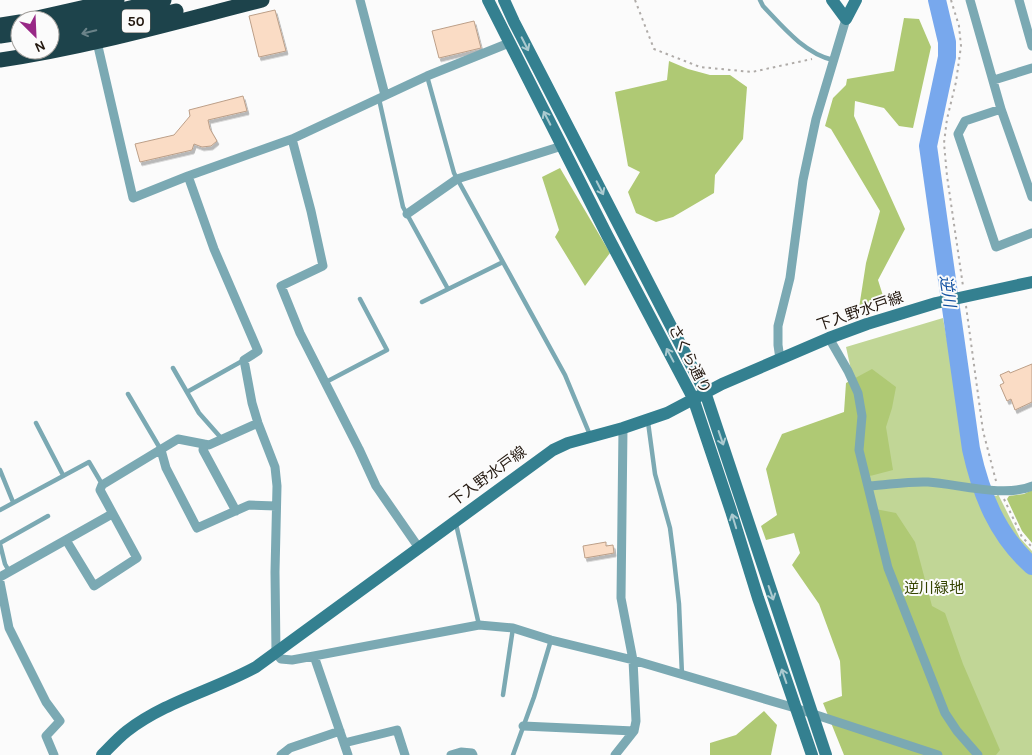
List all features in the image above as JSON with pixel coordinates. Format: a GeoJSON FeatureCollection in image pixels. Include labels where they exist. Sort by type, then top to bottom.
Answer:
{"type":"FeatureCollection","features":[{"type":"Feature","properties":{"kind":"highway"},"geometry":{"type":"LineString","coordinates":[[60,13],[117,0]]}},
{"type":"Feature","properties":{"kind":"highway","name":"50"},"geometry":{"type":"LineString","coordinates":[[60,25],[164,0]]}},
{"type":"Feature","properties":{"kind":"highway","name":"50"},"geometry":{"type":"LineString","coordinates":[[60,39],[221,0]]}},
{"type":"Feature","properties":{"kind":"highway"},"geometry":{"type":"LineString","coordinates":[[0,60],[97,42],[262,0]]}},
{"type":"Feature","properties":{"kind":"street"},"geometry":{"type":"LineString","coordinates":[[360,0],[382,97]]}},
{"type":"Feature","properties":{"kind":"street","name":"さくら通り"},"geometry":{"type":"LineString","coordinates":[[488,0],[562,146],[699,395],[795,708],[812,755]]}},
{"type":"Feature","properties":{"kind":"street","name":"さくら通り"},"geometry":{"type":"LineString","coordinates":[[504,0],[699,395],[826,755]]}},
{"type":"Feature","properties":{"kind":"street"},"geometry":{"type":"LineString","coordinates":[[832,0],[846,19]]}},
{"type":"Feature","properties":{"kind":"street"},"geometry":{"type":"LineString","coordinates":[[780,359],[778,326],[790,278],[803,180],[816,119],[833,60],[846,19],[856,0]]}},
{"type":"Feature","properties":{"kind":"street"},"geometry":{"type":"LineString","coordinates":[[970,0],[994,80],[1000,109],[1032,197]]}},
{"type":"Feature","properties":{"kind":"street"},"geometry":{"type":"LineString","coordinates":[[1019,0],[1032,46]]}},
{"type":"Feature","properties":{"kind":"street"},"geometry":{"type":"LineString","coordinates":[[97,42],[133,198],[188,176],[292,140],[427,76],[509,43]]}},
{"type":"Feature","properties":{"kind":"street"},"geometry":{"type":"LineString","coordinates":[[994,80],[1032,68]]}},
{"type":"Feature","properties":{"kind":"street"},"geometry":{"type":"LineString","coordinates":[[1000,109],[965,122],[958,134],[996,247],[1032,233]]}},
{"type":"Feature","properties":{"kind":"street"},"geometry":{"type":"LineString","coordinates":[[292,140],[311,211],[322,266],[281,286],[300,333],[376,486],[419,548]]}},
{"type":"Feature","properties":{"kind":"street"},"geometry":{"type":"LineString","coordinates":[[407,214],[457,179],[562,146]]}},
{"type":"Feature","properties":{"kind":"street"},"geometry":{"type":"LineString","coordinates":[[188,176],[214,249],[258,350],[244,360],[252,403],[275,468],[277,486],[274,572],[276,653],[281,659],[292,660],[479,625],[513,628],[551,640],[633,660],[795,708],[938,755]]}},
{"type":"Feature","properties":{"kind":"street"},"geometry":{"type":"LineString","coordinates":[[964,302],[1032,282]]}},
{"type":"Feature","properties":{"kind":"street","name":"下入野水戸線"},"geometry":{"type":"LineString","coordinates":[[102,755],[128,730],[148,717],[256,667],[545,455],[568,443],[648,420],[780,359],[867,324],[936,303],[964,302]]}},
{"type":"Feature","properties":{"kind":"street"},"geometry":{"type":"LineString","coordinates":[[829,338],[858,393],[862,416],[859,450],[888,568],[945,713],[957,732],[978,755]]}},
{"type":"Feature","properties":{"kind":"street"},"geometry":{"type":"LineString","coordinates":[[66,540],[94,586],[137,558],[100,490],[102,485],[178,439],[209,445],[258,423]]}},
{"type":"Feature","properties":{"kind":"street"},"geometry":{"type":"LineString","coordinates":[[616,755],[634,731],[636,708],[633,660],[621,598],[623,428]]}},
{"type":"Feature","properties":{"kind":"street"},"geometry":{"type":"LineString","coordinates":[[204,444],[203,450],[236,511]]}},
{"type":"Feature","properties":{"kind":"street"},"geometry":{"type":"LineString","coordinates":[[161,450],[166,468],[197,528],[248,505],[276,506]]}},
{"type":"Feature","properties":{"kind":"street"},"geometry":{"type":"LineString","coordinates":[[869,486],[925,482],[998,490],[1023,490],[1032,486]]}},
{"type":"Feature","properties":{"kind":"street"},"geometry":{"type":"LineString","coordinates":[[0,577],[112,514]]}},
{"type":"Feature","properties":{"kind":"street"},"geometry":{"type":"LineString","coordinates":[[0,582],[5,629],[46,702],[60,721],[46,736],[54,755]]}},
{"type":"Feature","properties":{"kind":"street"},"geometry":{"type":"LineString","coordinates":[[314,656],[348,755]]}},
{"type":"Feature","properties":{"kind":"street"},"geometry":{"type":"LineString","coordinates":[[523,726],[634,731]]}},
{"type":"Feature","properties":{"kind":"street"},"geometry":{"type":"LineString","coordinates":[[344,743],[397,730],[405,755]]}},
{"type":"Feature","properties":{"kind":"street"},"geometry":{"type":"LineString","coordinates":[[281,755],[340,731]]}},
{"type":"Feature","properties":{"kind":"street"},"geometry":{"type":"LineString","coordinates":[[451,755],[461,752],[472,753],[473,755]]}},
{"type":"Feature","properties":{"kind":"lane"},"geometry":{"type":"LineString","coordinates":[[760,0],[763,6],[793,36],[820,57],[833,60]]}},
{"type":"Feature","properties":{"kind":"lane"},"geometry":{"type":"LineString","coordinates":[[427,76],[457,179],[565,375],[591,436]]}},
{"type":"Feature","properties":{"kind":"lane"},"geometry":{"type":"LineString","coordinates":[[382,97],[403,207],[448,289]]}},
{"type":"Feature","properties":{"kind":"lane"},"geometry":{"type":"LineString","coordinates":[[422,302],[503,262]]}},
{"type":"Feature","properties":{"kind":"lane"},"geometry":{"type":"LineString","coordinates":[[324,383],[387,350],[360,299]]}},
{"type":"Feature","properties":{"kind":"lane"},"geometry":{"type":"LineString","coordinates":[[187,392],[244,360]]}},
{"type":"Feature","properties":{"kind":"lane"},"geometry":{"type":"LineString","coordinates":[[173,368],[199,413],[222,439]]}},
{"type":"Feature","properties":{"kind":"lane"},"geometry":{"type":"LineString","coordinates":[[128,394],[161,450]]}},
{"type":"Feature","properties":{"kind":"lane"},"geometry":{"type":"LineString","coordinates":[[648,420],[655,474],[670,528],[679,604],[682,675]]}},
{"type":"Feature","properties":{"kind":"lane"},"geometry":{"type":"LineString","coordinates":[[36,423],[63,475]]}},
{"type":"Feature","properties":{"kind":"lane"},"geometry":{"type":"LineString","coordinates":[[0,510],[89,462],[102,485]]}},
{"type":"Feature","properties":{"kind":"lane"},"geometry":{"type":"LineString","coordinates":[[0,470],[13,502]]}},
{"type":"Feature","properties":{"kind":"lane"},"geometry":{"type":"LineString","coordinates":[[9,571],[5,564],[0,543],[48,516]]}},
{"type":"Feature","properties":{"kind":"lane"},"geometry":{"type":"LineString","coordinates":[[455,521],[479,625]]}},
{"type":"Feature","properties":{"kind":"lane"},"geometry":{"type":"LineString","coordinates":[[503,695],[513,628]]}},
{"type":"Feature","properties":{"kind":"lane"},"geometry":{"type":"LineString","coordinates":[[513,755],[551,640]]}},
{"type":"Feature","properties":{"kind":"path"},"geometry":{"type":"LineString","coordinates":[[635,0],[654,49],[700,67],[752,72],[820,57]]}},
{"type":"Feature","properties":{"kind":"path"},"geometry":{"type":"LineString","coordinates":[[964,302],[983,431],[994,476],[998,490],[1022,536],[1032,547]]}},
{"type":"Feature","properties":{"kind":"green space"},"geometry":{"type":"Polygon","coordinates":[[[904,18],[919,19],[931,47],[913,128],[899,126],[884,108],[855,101],[854,116],[905,229],[878,280],[884,299],[859,308],[866,263],[880,211],[831,129],[825,126],[833,98],[846,85],[847,79],[894,71],[904,18]]]}},
{"type":"Feature","properties":{"kind":"green space"},"geometry":{"type":"Polygon","coordinates":[[[669,61],[710,75],[730,75],[747,87],[743,139],[715,175],[714,193],[673,217],[656,222],[636,213],[628,192],[640,172],[628,166],[615,92],[667,80],[669,61]]]}},
{"type":"Feature","properties":{"kind":"green space"},"geometry":{"type":"Polygon","coordinates":[[[560,168],[610,253],[585,286],[555,237],[559,230],[542,177],[560,168]]]}},
{"type":"Feature","properties":{"kind":"green space","name":"逆川緑地"},"geometry":{"type":"Polygon","coordinates":[[[943,318],[975,493],[997,496],[998,494],[1020,538],[1032,551],[1032,755],[887,755],[869,476],[874,474],[846,347],[943,318]]]}},
{"type":"Feature","properties":{"kind":"green space"},"geometry":{"type":"Polygon","coordinates":[[[872,369],[896,387],[886,427],[893,470],[870,476],[875,509],[896,513],[915,542],[932,606],[945,613],[963,664],[1000,750],[996,755],[844,755],[823,703],[842,696],[840,661],[819,604],[792,565],[800,553],[794,533],[766,540],[761,526],[777,515],[766,469],[782,434],[844,412],[846,383],[872,369]]]}},
{"type":"Feature","properties":{"kind":"green space"},"geometry":{"type":"Polygon","coordinates":[[[1032,490],[1032,543],[1022,531],[1007,499],[1009,496],[1024,494],[1032,490]]]}},
{"type":"Feature","properties":{"kind":"green space"},"geometry":{"type":"Polygon","coordinates":[[[764,711],[777,725],[771,755],[710,755],[710,743],[736,735],[764,711]]]}},
{"type":"Feature","properties":{"kind":"building"},"geometry":{"type":"Polygon","coordinates":[[[275,10],[286,51],[259,57],[249,16],[275,10]]]}},
{"type":"Feature","properties":{"kind":"building"},"geometry":{"type":"Polygon","coordinates":[[[474,21],[481,48],[439,58],[432,31],[474,21]]]}},
{"type":"Feature","properties":{"kind":"building"},"geometry":{"type":"Polygon","coordinates":[[[243,96],[247,111],[208,120],[210,129],[217,141],[211,146],[202,147],[194,144],[192,150],[140,162],[135,144],[174,135],[190,116],[189,110],[243,96]]]}},
{"type":"Feature","properties":{"kind":"building"},"geometry":{"type":"Polygon","coordinates":[[[1032,364],[1032,402],[1015,410],[1011,399],[1007,401],[1000,385],[1004,383],[1000,375],[1032,364]]]}},
{"type":"Feature","properties":{"kind":"building"},"geometry":{"type":"Polygon","coordinates":[[[606,542],[606,546],[613,545],[614,553],[585,558],[583,546],[606,542]]]}},
{"type":"Feature","properties":{"kind":"waterway","name":"逆川"},"geometry":{"type":"LineString","coordinates":[[937,0],[947,42],[947,57],[928,146],[971,449],[985,498],[992,513],[1009,541],[1032,566]]}}]}
